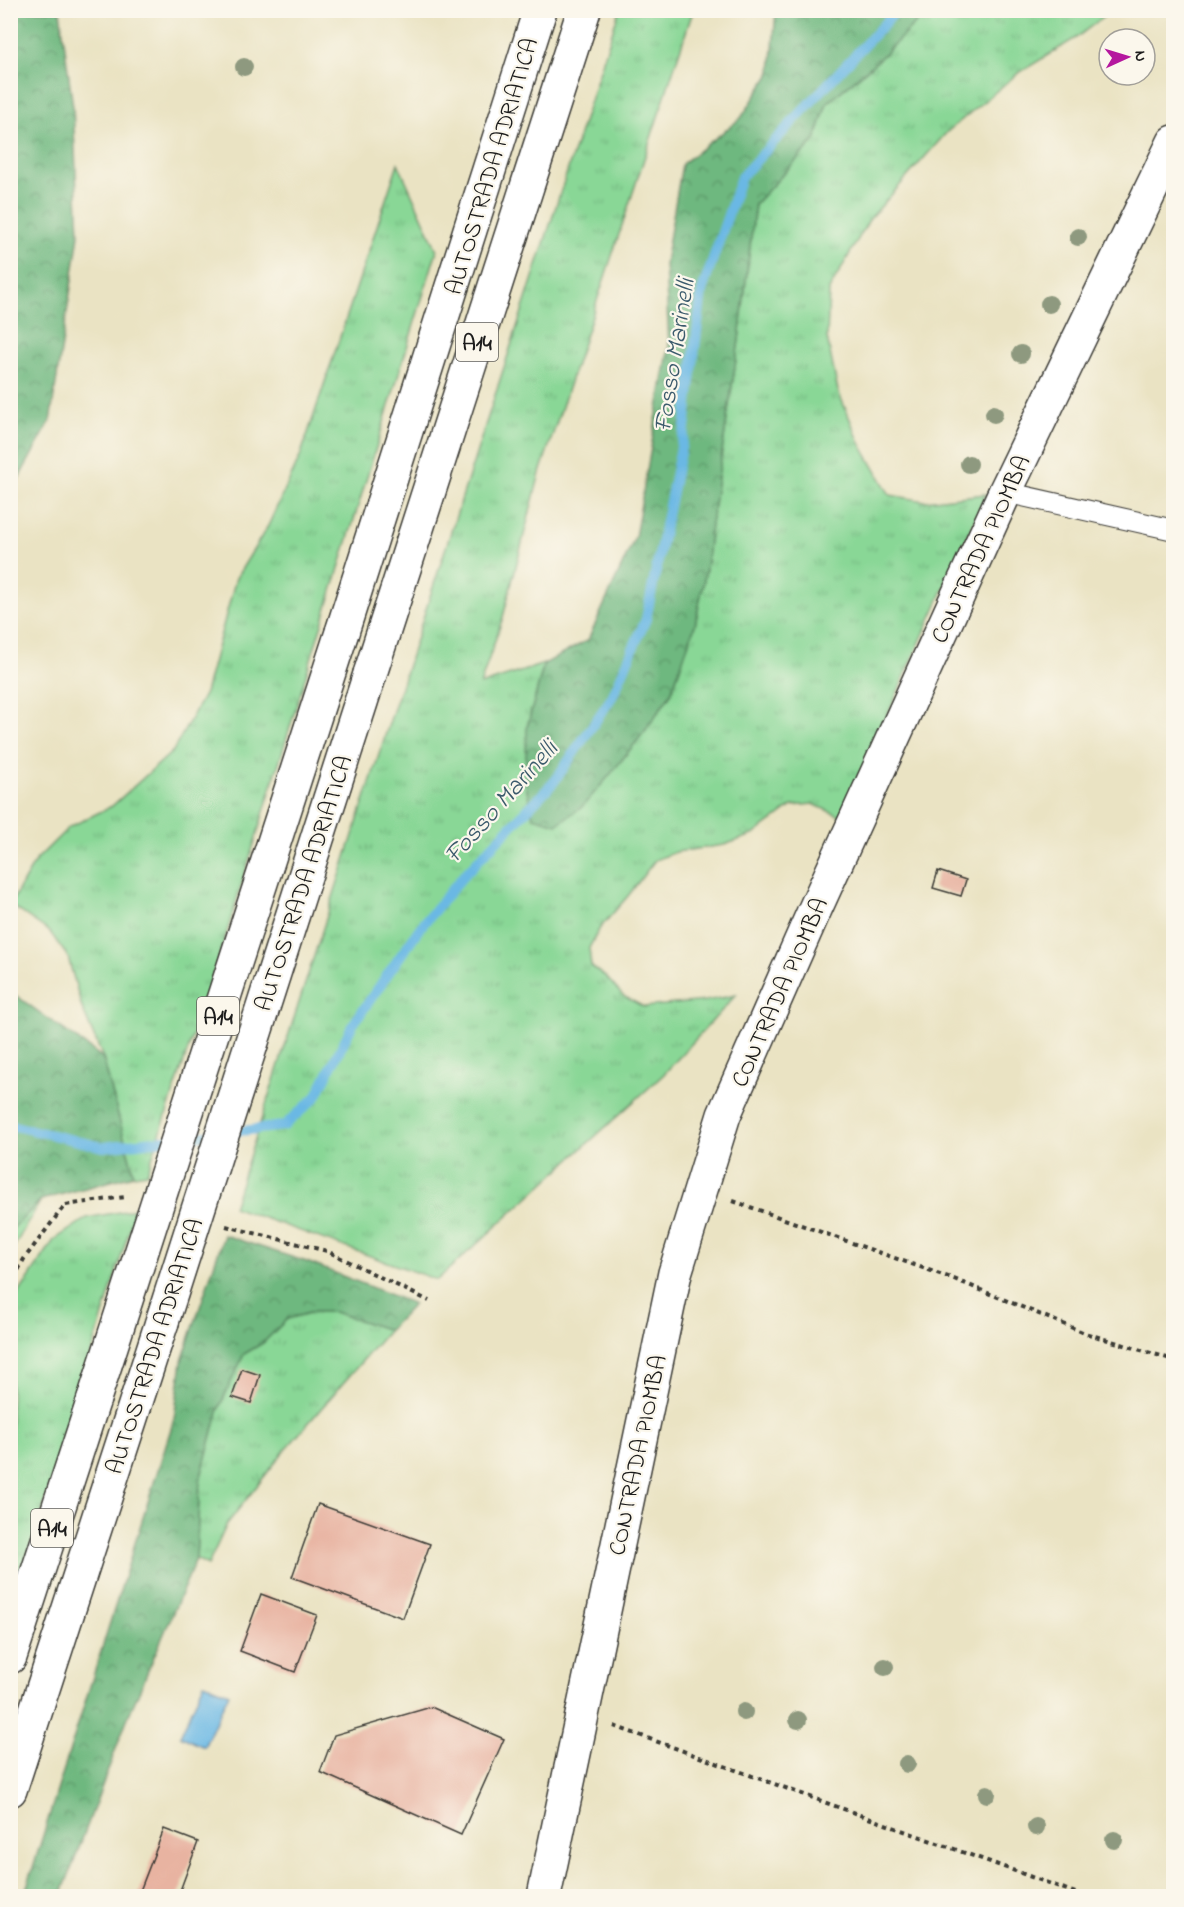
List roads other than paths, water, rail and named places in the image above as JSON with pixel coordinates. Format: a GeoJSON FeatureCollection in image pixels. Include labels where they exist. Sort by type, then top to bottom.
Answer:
{"type":"FeatureCollection","features":[{"type":"Feature","properties":{"kind":"main road","name":"AUTOSTRADA ADRIATICA"},"geometry":{"type":"LineString","coordinates":[[10,1657],[342,632],[540,10]]}},
{"type":"Feature","properties":{"kind":"main road","name":"AUTOSTRADA ADRIATICA"},"geometry":{"type":"LineString","coordinates":[[10,1791],[584,10]]}},
{"type":"Feature","properties":{"kind":"main road","name":"CONTRADA PIOMBA"},"geometry":{"type":"LineString","coordinates":[[544,1896],[675,1273],[724,1115],[1005,492],[1173,142]]}},
{"type":"Feature","properties":{"kind":"lane"},"geometry":{"type":"LineString","coordinates":[[1005,492],[1173,530]]}},
{"type":"Feature","properties":{"kind":"water"},"geometry":{"type":"Polygon","coordinates":[[[204,1683],[229,1693],[204,1747],[180,1736],[204,1683]]]}},
{"type":"Feature","properties":{"kind":"waterway","name":"Fosso Marinelli"},"geometry":{"type":"LineString","coordinates":[[10,1125],[103,1147],[284,1126],[316,1097],[352,1026],[419,929],[464,875],[554,782],[612,697],[646,619],[685,428],[702,291],[741,177],[897,10]]}}]}
